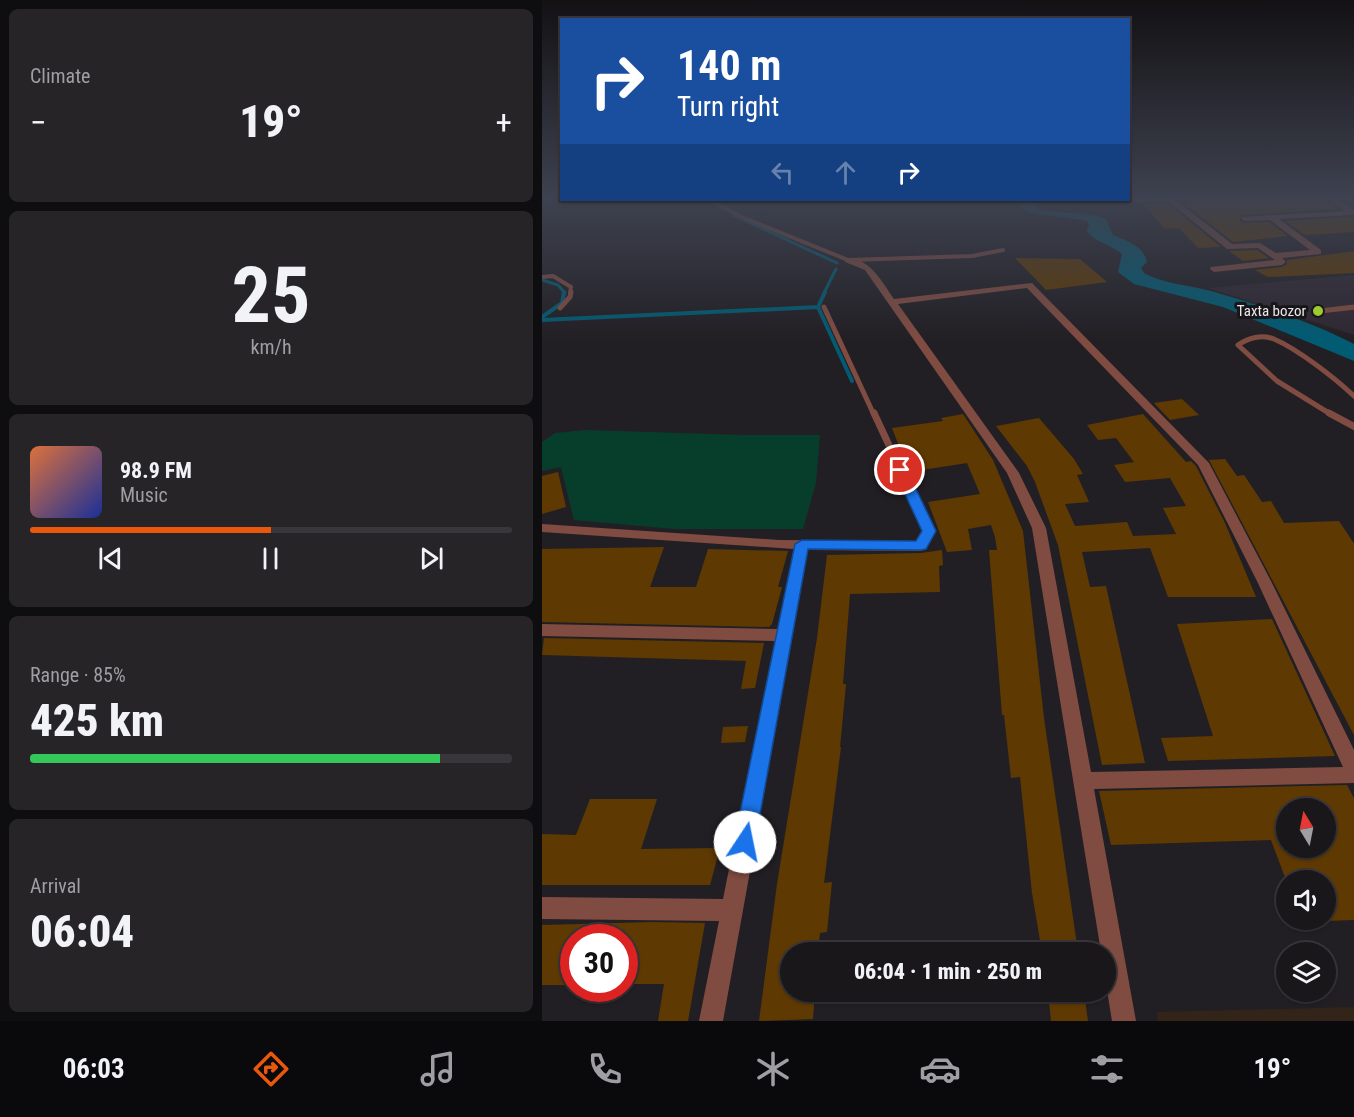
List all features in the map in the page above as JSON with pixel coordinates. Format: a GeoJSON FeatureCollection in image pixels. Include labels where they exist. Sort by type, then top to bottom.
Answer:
{"type":"FeatureCollection","features":[{"type":"Feature","properties":{"kind":"street"},"geometry":{"type":"LineString","coordinates":[[1228,246],[1250,246]]}},
{"type":"Feature","properties":{"kind":"street"},"geometry":{"type":"LineString","coordinates":[[1214,269],[1282,262],[1261,246]]}},
{"type":"Feature","properties":{"kind":"street"},"geometry":{"type":"LineString","coordinates":[[1275,256],[1318,252],[1309,246]]}},
{"type":"Feature","properties":{"kind":"street"},"geometry":{"type":"LineString","coordinates":[[848,260],[868,268],[1013,473],[1039,528],[1124,1021]]}},
{"type":"Feature","properties":{"kind":"street"},"geometry":{"type":"LineString","coordinates":[[892,302],[1029,285],[1203,463],[1264,581],[1355,774],[1082,781]]}},
{"type":"Feature","properties":{"kind":"street"},"geometry":{"type":"LineString","coordinates":[[542,528],[802,544],[921,546],[929,531]]}},
{"type":"Feature","properties":{"kind":"street"},"geometry":{"type":"LineString","coordinates":[[711,1021],[802,544]]}},
{"type":"Feature","properties":{"kind":"street"},"geometry":{"type":"LineString","coordinates":[[542,630],[786,635]]}},
{"type":"Feature","properties":{"kind":"street"},"geometry":{"type":"LineString","coordinates":[[542,908],[731,910]]}},
{"type":"Feature","properties":{"kind":"lane"},"geometry":{"type":"LineString","coordinates":[[813,246],[848,260],[972,256],[1003,250]]}},
{"type":"Feature","properties":{"kind":"lane"},"geometry":{"type":"LineString","coordinates":[[542,277],[553,276],[571,287],[570,297],[560,308]]}},
{"type":"Feature","properties":{"kind":"lane"},"geometry":{"type":"LineString","coordinates":[[1320,310],[1355,307]]}},
{"type":"Feature","properties":{"kind":"lane"},"geometry":{"type":"LineString","coordinates":[[824,308],[929,531]]}},
{"type":"Feature","properties":{"kind":"lane"},"geometry":{"type":"LineString","coordinates":[[1355,397],[1332,376],[1272,338],[1248,338],[1238,345],[1250,359],[1285,387],[1355,427]]}},
{"type":"Feature","properties":{"kind":"shaded area","name":"Taxta bozor"},"geometry":{"type":"Polygon","coordinates":[[[1354,275],[1354,335],[1208,288],[1354,275]]]}},
{"type":"Feature","properties":{"kind":"shaded area"},"geometry":{"type":"Polygon","coordinates":[[[1354,1007],[1354,1021],[1158,1021],[1157,1012],[1354,1007]]]}},
{"type":"Feature","properties":{"kind":"green space"},"geometry":{"type":"Polygon","coordinates":[[[586,430],[820,435],[816,483],[803,529],[674,529],[574,520],[561,467],[542,471],[542,442],[555,433],[586,430]]]}},
{"type":"Feature","properties":{"kind":"water"},"geometry":{"type":"Polygon","coordinates":[[[1108,246],[1136,246],[1142,251],[1147,262],[1141,268],[1144,273],[1160,280],[1211,291],[1320,328],[1354,344],[1354,361],[1223,307],[1134,284],[1118,272],[1122,254],[1108,246]]]}},
{"type":"Feature","properties":{"kind":"building"},"geometry":{"type":"Polygon","coordinates":[[[1196,246],[1221,247],[1198,248],[1196,246]]]}},
{"type":"Feature","properties":{"kind":"building"},"geometry":{"type":"Polygon","coordinates":[[[1257,250],[1269,258],[1243,261],[1229,251],[1257,250]]]}},
{"type":"Feature","properties":{"kind":"building"},"geometry":{"type":"Polygon","coordinates":[[[1355,251],[1355,273],[1268,277],[1255,270],[1282,267],[1287,264],[1287,260],[1355,251]]]}},
{"type":"Feature","properties":{"kind":"building"},"geometry":{"type":"Polygon","coordinates":[[[1015,258],[1080,259],[1107,282],[1046,290],[1015,258]]]}},
{"type":"Feature","properties":{"kind":"building"},"geometry":{"type":"Polygon","coordinates":[[[1182,399],[1199,415],[1170,420],[1154,403],[1182,399]]]}},
{"type":"Feature","properties":{"kind":"building"},"geometry":{"type":"Polygon","coordinates":[[[963,414],[993,460],[1023,531],[1044,718],[1077,942],[1040,942],[1032,893],[1020,777],[1011,778],[1004,715],[1002,715],[989,550],[997,550],[991,525],[968,529],[972,550],[947,552],[928,502],[980,494],[967,463],[909,472],[892,428],[943,421],[941,418],[963,414]]]}},
{"type":"Feature","properties":{"kind":"building"},"geometry":{"type":"Polygon","coordinates":[[[1143,414],[1186,462],[1191,461],[1196,466],[1225,523],[1256,597],[1168,597],[1150,548],[1082,552],[1090,587],[1106,586],[1145,763],[1102,765],[1058,545],[1027,466],[996,426],[1039,418],[1074,459],[1083,474],[1077,475],[1089,502],[1065,504],[1075,526],[1127,522],[1133,536],[1176,534],[1163,508],[1186,506],[1170,478],[1125,482],[1114,465],[1134,462],[1116,438],[1098,440],[1087,425],[1143,414]]]}},
{"type":"Feature","properties":{"kind":"building"},"geometry":{"type":"Polygon","coordinates":[[[1225,459],[1237,476],[1244,475],[1262,502],[1271,501],[1284,523],[1339,521],[1355,545],[1355,737],[1209,460],[1225,459]]]}},
{"type":"Feature","properties":{"kind":"building"},"geometry":{"type":"Polygon","coordinates":[[[558,472],[566,507],[542,514],[542,476],[558,472]]]}},
{"type":"Feature","properties":{"kind":"building"},"geometry":{"type":"Polygon","coordinates":[[[664,547],[650,587],[696,587],[708,549],[788,551],[778,587],[782,587],[772,624],[769,627],[542,622],[542,549],[664,547]]]}},
{"type":"Feature","properties":{"kind":"building"},"geometry":{"type":"Polygon","coordinates":[[[942,550],[943,565],[939,566],[940,592],[850,594],[841,747],[824,883],[832,882],[827,932],[820,933],[819,942],[780,942],[780,1002],[814,1002],[813,1019],[759,1021],[777,884],[817,638],[827,555],[921,553],[942,550]]]}},
{"type":"Feature","properties":{"kind":"building"},"geometry":{"type":"Polygon","coordinates":[[[1272,619],[1335,756],[1168,761],[1161,738],[1213,736],[1177,624],[1272,619]]]}},
{"type":"Feature","properties":{"kind":"building"},"geometry":{"type":"Polygon","coordinates":[[[544,638],[764,643],[755,688],[741,689],[746,661],[542,655],[544,638]]]}},
{"type":"Feature","properties":{"kind":"building"},"geometry":{"type":"Polygon","coordinates":[[[748,726],[745,742],[721,743],[723,727],[748,726]]]}},
{"type":"Feature","properties":{"kind":"building"},"geometry":{"type":"Polygon","coordinates":[[[1347,785],[1355,800],[1355,920],[1336,921],[1336,870],[1282,870],[1278,858],[1336,858],[1336,798],[1276,798],[1276,853],[1271,840],[1111,845],[1099,791],[1347,785]]]}},
{"type":"Feature","properties":{"kind":"building"},"geometry":{"type":"Polygon","coordinates":[[[590,799],[657,799],[641,849],[720,848],[710,885],[542,885],[542,834],[576,835],[590,799]]]}},
{"type":"Feature","properties":{"kind":"building"},"geometry":{"type":"Polygon","coordinates":[[[705,923],[688,1021],[658,1021],[664,984],[638,984],[638,924],[579,924],[705,923]]]}},
{"type":"Feature","properties":{"kind":"building"},"geometry":{"type":"Polygon","coordinates":[[[542,925],[560,925],[560,985],[542,985],[542,925]]]}},
{"type":"Feature","properties":{"kind":"building"},"geometry":{"type":"Polygon","coordinates":[[[1049,1002],[1085,1002],[1088,1021],[1051,1021],[1049,1002]]]}},
{"type":"Feature","properties":{"kind":"waterway"},"geometry":{"type":"LineString","coordinates":[[799,246],[837,263]]}},
{"type":"Feature","properties":{"kind":"waterway"},"geometry":{"type":"LineString","coordinates":[[824,293],[836,269]]}},
{"type":"Feature","properties":{"kind":"waterway"},"geometry":{"type":"LineString","coordinates":[[542,280],[558,285],[565,293]]}},
{"type":"Feature","properties":{"kind":"waterway"},"geometry":{"type":"LineString","coordinates":[[542,317],[562,303],[564,292]]}},
{"type":"Feature","properties":{"kind":"waterway"},"geometry":{"type":"LineString","coordinates":[[818,307],[825,292]]}},
{"type":"Feature","properties":{"kind":"waterway"},"geometry":{"type":"LineString","coordinates":[[542,320],[818,307]]}},
{"type":"Feature","properties":{"kind":"waterway"},"geometry":{"type":"LineString","coordinates":[[818,307],[852,381]]}},
{"type":"Feature","properties":{"kind":"place","name":"Taxta bozor"},"geometry":{"type":"Point","coordinates":[1318,311]}},
{"type":"Feature","properties":{"kind":"route"},"geometry":{"type":"LineString","coordinates":[[745,842],[802,544],[921,546],[929,531],[900,470]]}}]}
